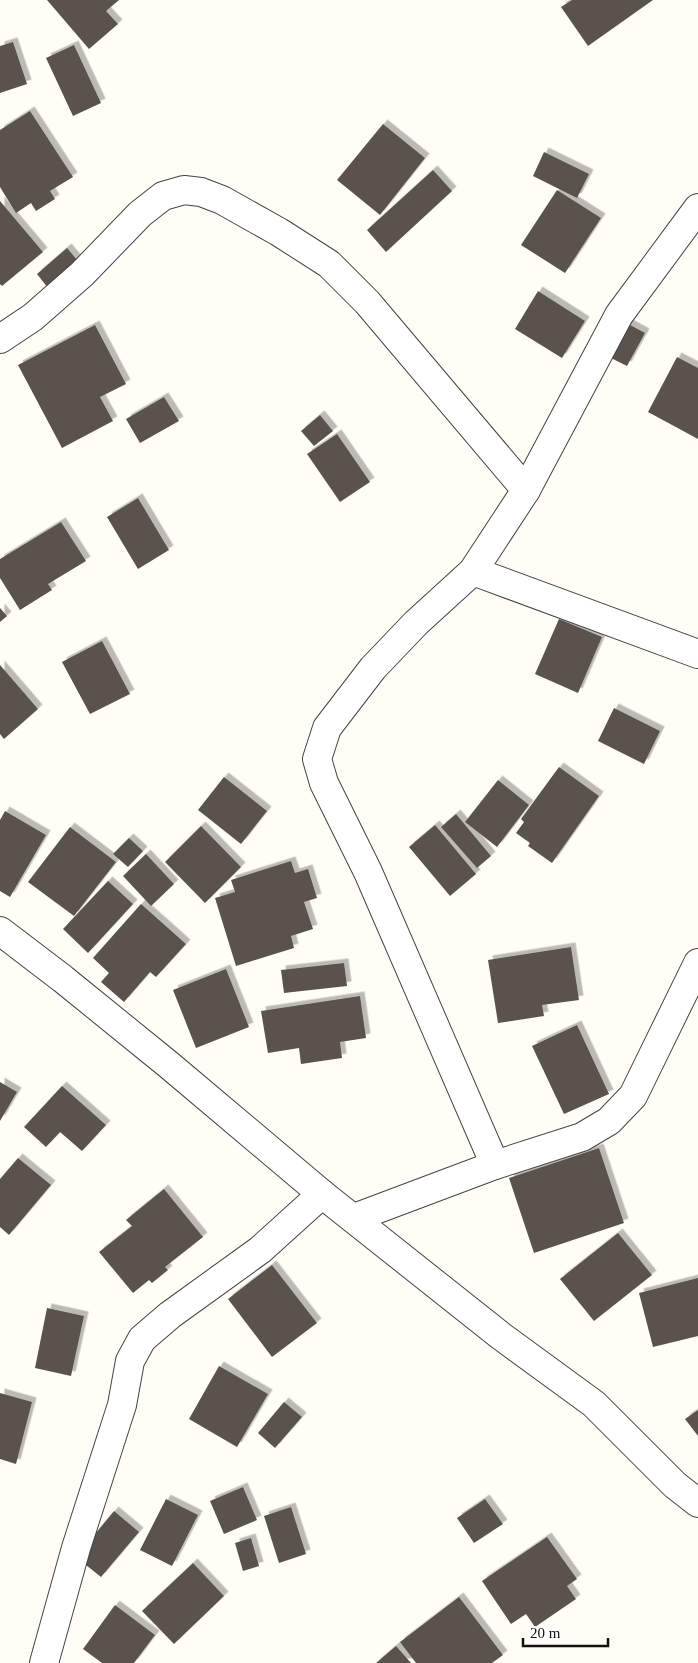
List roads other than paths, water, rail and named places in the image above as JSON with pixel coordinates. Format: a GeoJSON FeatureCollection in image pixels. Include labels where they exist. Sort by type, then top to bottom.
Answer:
{"type":"FeatureCollection","features":[{"type":"Feature","properties":{"kind":"street"},"geometry":{"type":"LineString","coordinates":[[0,339],[40,311],[82,274],[140,214],[164,196],[184,190],[201,192],[222,200],[279,232],[329,264],[367,302],[526,490]]}},
{"type":"Feature","properties":{"kind":"street"},"geometry":{"type":"LineString","coordinates":[[494,1165],[368,872],[324,783],[318,759],[327,728],[374,668],[416,623],[473,571],[526,490],[619,315],[698,208]]}},
{"type":"Feature","properties":{"kind":"street"},"geometry":{"type":"LineString","coordinates":[[473,571],[698,654]]}},
{"type":"Feature","properties":{"kind":"street"},"geometry":{"type":"LineString","coordinates":[[0,931],[63,979],[322,1194],[501,1336],[594,1404],[675,1485],[698,1503]]}},
{"type":"Feature","properties":{"kind":"street"},"geometry":{"type":"LineString","coordinates":[[354,1218],[494,1165],[582,1137],[609,1121],[633,1096],[698,963]]}},
{"type":"Feature","properties":{"kind":"street"},"geometry":{"type":"LineString","coordinates":[[44,1663],[76,1548],[122,1404],[130,1361],[142,1340],[170,1315],[260,1250],[322,1194]]}}]}
